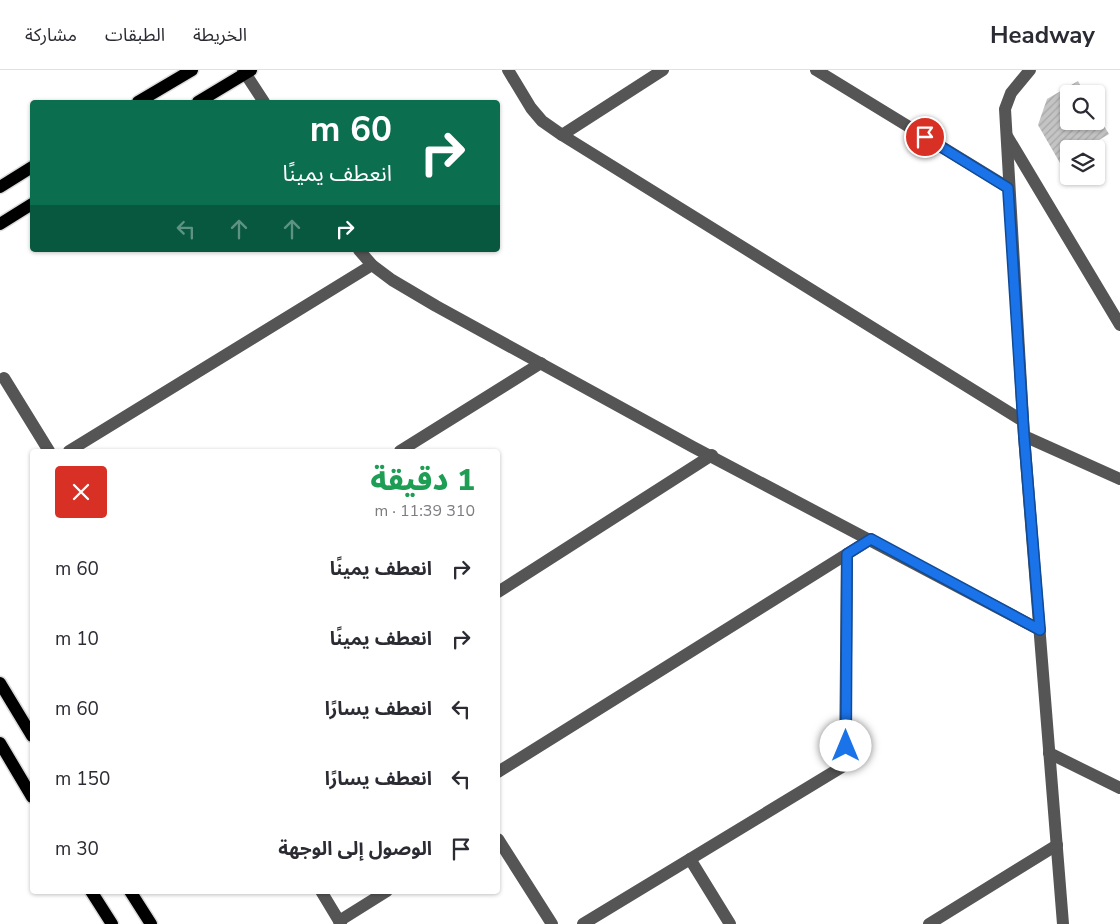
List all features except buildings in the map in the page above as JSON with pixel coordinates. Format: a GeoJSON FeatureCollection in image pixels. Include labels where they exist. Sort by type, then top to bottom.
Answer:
{"type":"FeatureCollection","features":[{"type":"Feature","properties":{"kind":"main road"},"geometry":{"type":"LineString","coordinates":[[141,100],[192,70]]}},
{"type":"Feature","properties":{"kind":"main road"},"geometry":{"type":"LineString","coordinates":[[201,100],[247,71]]}},
{"type":"Feature","properties":{"kind":"main road"},"geometry":{"type":"LineString","coordinates":[[0,187],[30,168]]}},
{"type":"Feature","properties":{"kind":"main road"},"geometry":{"type":"LineString","coordinates":[[0,224],[30,205]]}},
{"type":"Feature","properties":{"kind":"main road"},"geometry":{"type":"LineString","coordinates":[[0,683],[30,733]]}},
{"type":"Feature","properties":{"kind":"main road"},"geometry":{"type":"LineString","coordinates":[[0,743],[30,794]]}},
{"type":"Feature","properties":{"kind":"main road"},"geometry":{"type":"LineString","coordinates":[[93,894],[112,924]]}},
{"type":"Feature","properties":{"kind":"main road"},"geometry":{"type":"LineString","coordinates":[[132,894],[151,924]]}},
{"type":"Feature","properties":{"kind":"street"},"geometry":{"type":"LineString","coordinates":[[508,70],[536,114],[542,121],[562,135],[1023,421]]}},
{"type":"Feature","properties":{"kind":"street"},"geometry":{"type":"LineString","coordinates":[[562,135],[663,70]]}},
{"type":"Feature","properties":{"kind":"street"},"geometry":{"type":"LineString","coordinates":[[816,70],[1008,188]]}},
{"type":"Feature","properties":{"kind":"street"},"geometry":{"type":"LineString","coordinates":[[1030,70],[1011,93],[1005,109],[1008,188],[1024,436],[1063,924]]}},
{"type":"Feature","properties":{"kind":"street"},"geometry":{"type":"LineString","coordinates":[[247,71],[263,100]]}},
{"type":"Feature","properties":{"kind":"street"},"geometry":{"type":"LineString","coordinates":[[1006,135],[1120,325]]}},
{"type":"Feature","properties":{"kind":"street"},"geometry":{"type":"LineString","coordinates":[[361,252],[392,280],[436,306],[693,446],[1040,630]]}},
{"type":"Feature","properties":{"kind":"street"},"geometry":{"type":"LineString","coordinates":[[72,449],[372,264]]}},
{"type":"Feature","properties":{"kind":"street"},"geometry":{"type":"LineString","coordinates":[[403,449],[541,363]]}},
{"type":"Feature","properties":{"kind":"street"},"geometry":{"type":"LineString","coordinates":[[4,378],[48,449]]}},
{"type":"Feature","properties":{"kind":"street"},"geometry":{"type":"LineString","coordinates":[[1024,436],[1120,479]]}},
{"type":"Feature","properties":{"kind":"street"},"geometry":{"type":"LineString","coordinates":[[500,591],[712,455]]}},
{"type":"Feature","properties":{"kind":"street"},"geometry":{"type":"LineString","coordinates":[[500,771],[871,539]]}},
{"type":"Feature","properties":{"kind":"street"},"geometry":{"type":"LineString","coordinates":[[583,924],[845,765],[847,554]]}},
{"type":"Feature","properties":{"kind":"street"},"geometry":{"type":"LineString","coordinates":[[1049,753],[1120,788]]}},
{"type":"Feature","properties":{"kind":"street"},"geometry":{"type":"LineString","coordinates":[[500,842],[552,924]]}},
{"type":"Feature","properties":{"kind":"street"},"geometry":{"type":"LineString","coordinates":[[929,924],[1057,845]]}},
{"type":"Feature","properties":{"kind":"street"},"geometry":{"type":"LineString","coordinates":[[690,859],[730,924]]}},
{"type":"Feature","properties":{"kind":"street"},"geometry":{"type":"LineString","coordinates":[[323,894],[340,923],[383,894]]}},
{"type":"Feature","properties":{"kind":"route"},"geometry":{"type":"LineString","coordinates":[[846,746],[847,554],[871,539],[1040,630],[1024,436],[1008,188],[925,137]]}}]}
